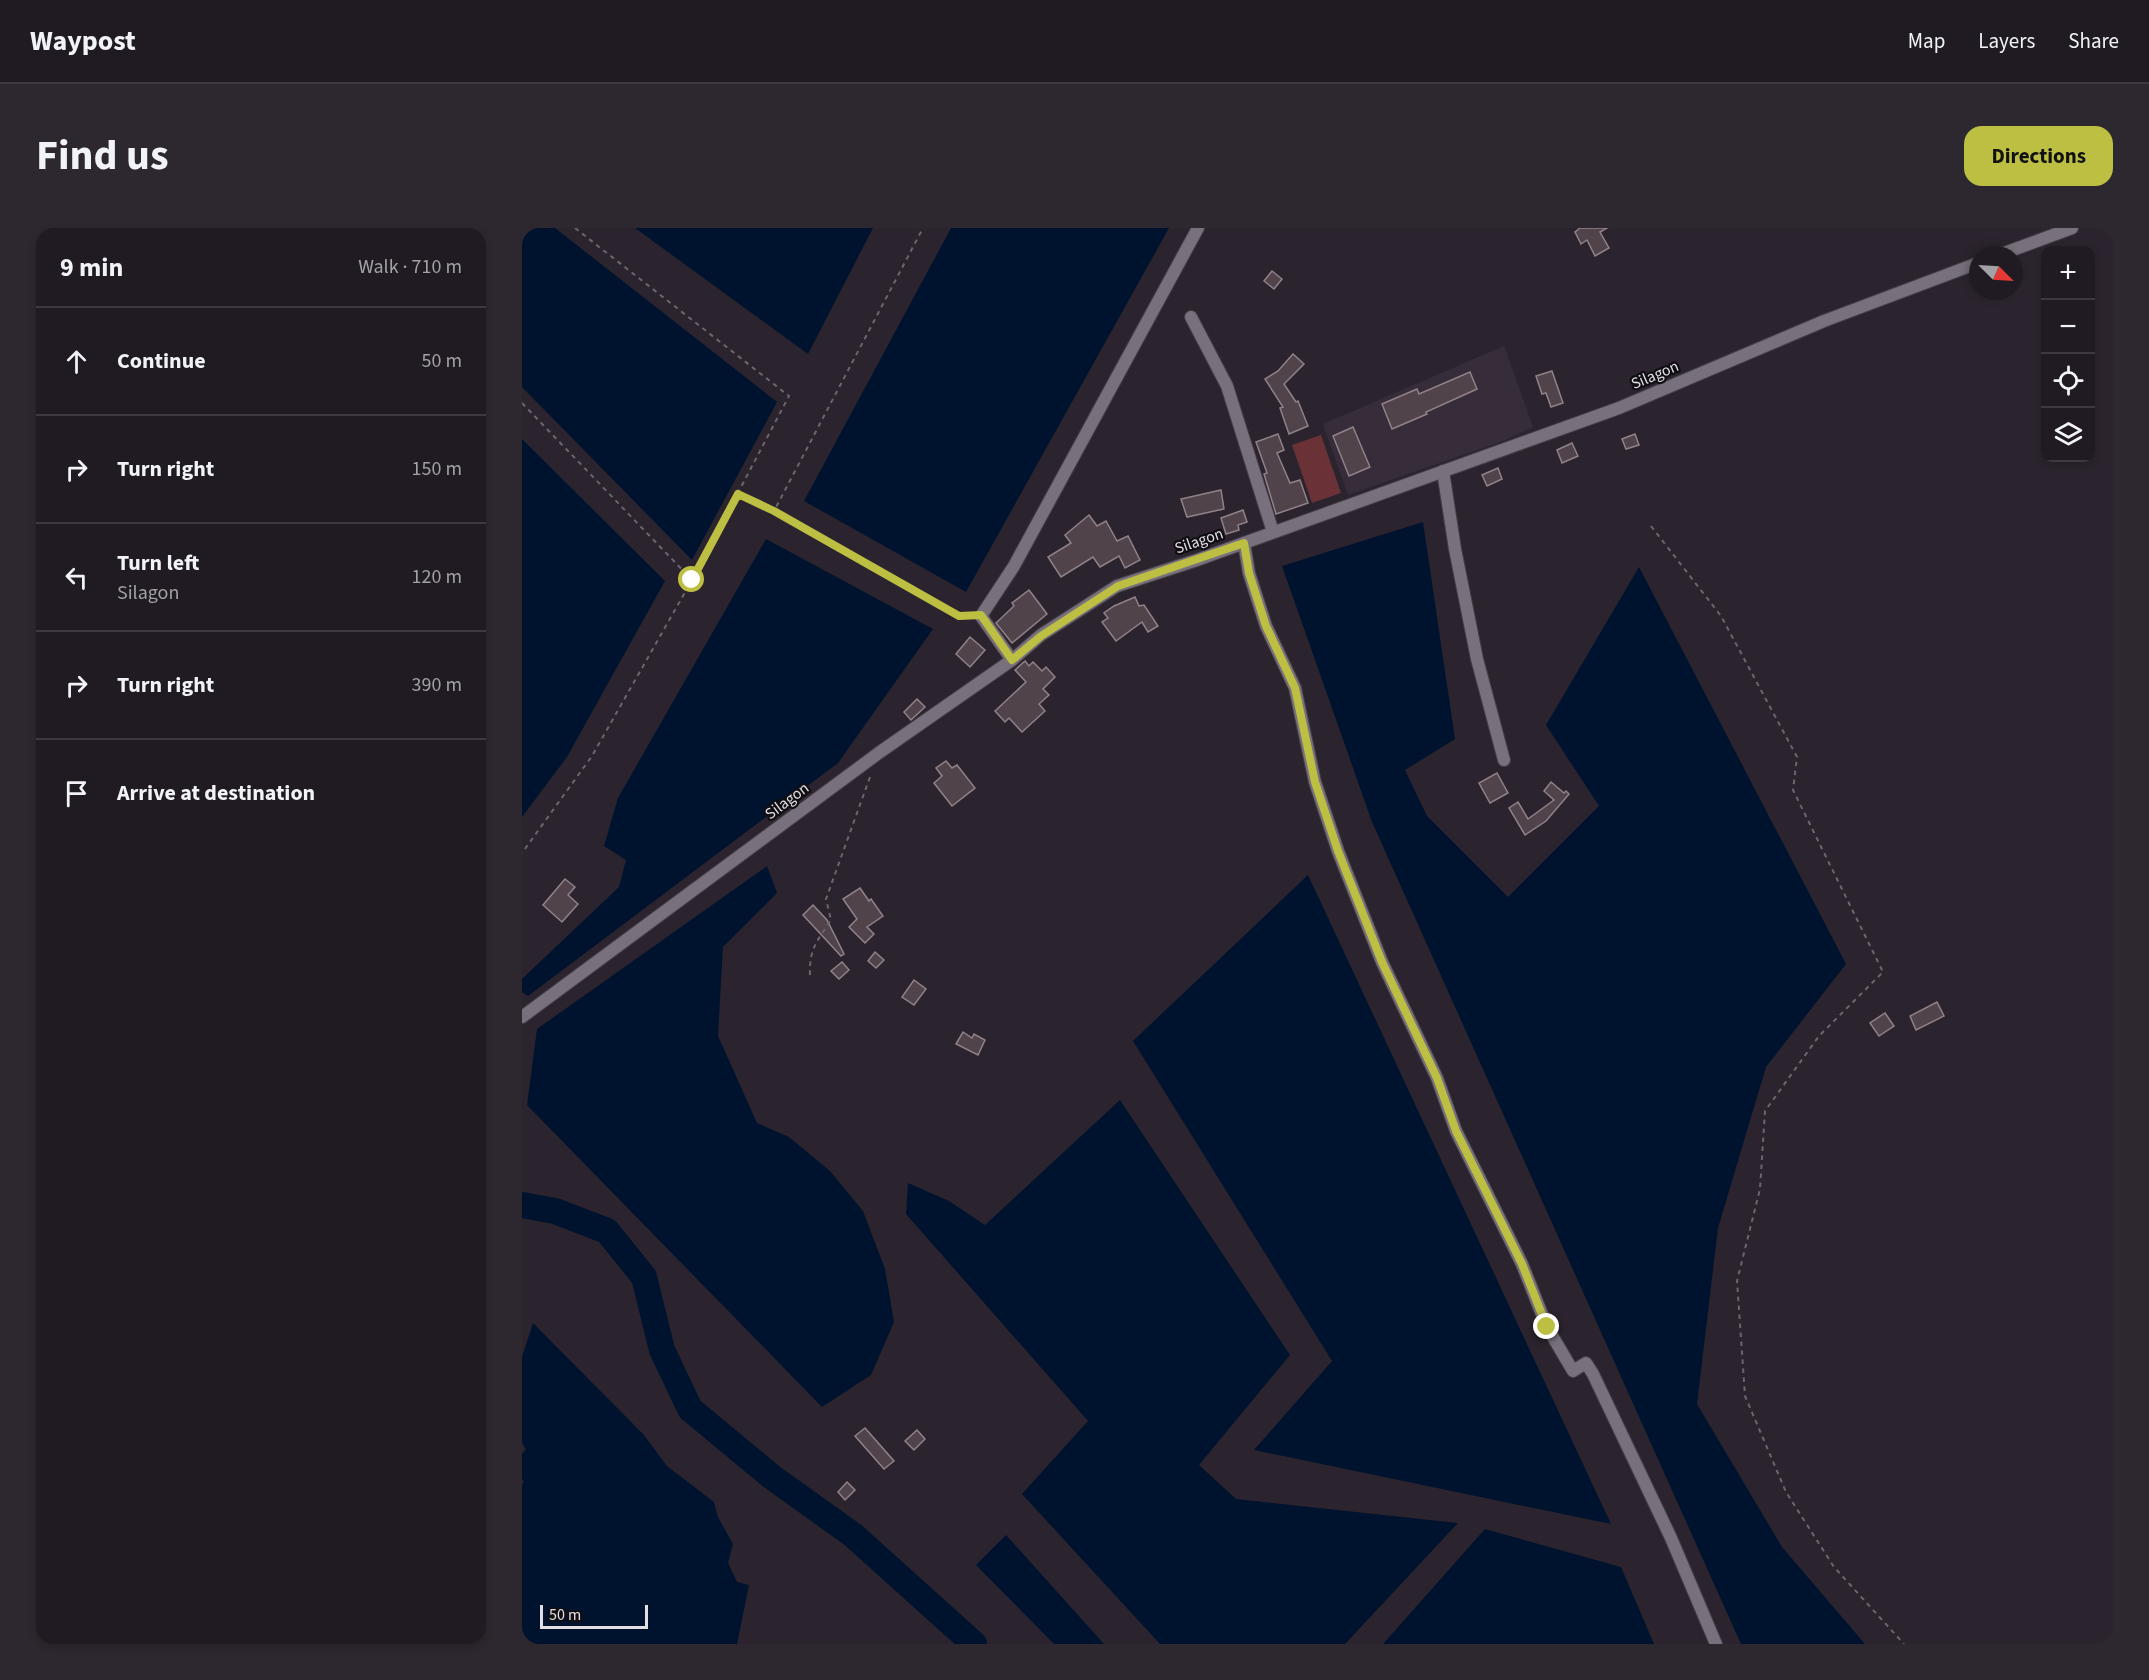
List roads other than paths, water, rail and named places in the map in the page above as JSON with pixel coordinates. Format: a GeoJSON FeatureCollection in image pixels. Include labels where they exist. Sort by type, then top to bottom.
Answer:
{"type":"FeatureCollection","features":[{"type":"Feature","properties":{"kind":"street"},"geometry":{"type":"LineString","coordinates":[[1012,660],[981,615],[1014,566],[1198,228]]}},
{"type":"Feature","properties":{"kind":"street"},"geometry":{"type":"LineString","coordinates":[[2023,246],[2072,228]]}},
{"type":"Feature","properties":{"kind":"street","name":"Silagon"},"geometry":{"type":"LineString","coordinates":[[522,1017],[880,752],[1012,660],[1041,636],[1118,586],[1619,408],[1824,321],[1969,266]]}},
{"type":"Feature","properties":{"kind":"street"},"geometry":{"type":"LineString","coordinates":[[1191,317],[1227,386],[1273,532]]}},
{"type":"Feature","properties":{"kind":"street"},"geometry":{"type":"LineString","coordinates":[[1443,471],[1455,549],[1477,659],[1504,759]]}},
{"type":"Feature","properties":{"kind":"street"},"geometry":{"type":"LineString","coordinates":[[1244,543],[1249,573],[1266,626],[1295,688],[1315,782],[1338,851],[1382,962],[1437,1078],[1456,1131],[1522,1264],[1547,1327],[1573,1371],[1586,1363],[1593,1374],[1671,1538],[1716,1644]]}},
{"type":"Feature","properties":{"kind":"water"},"geometry":{"type":"Polygon","coordinates":[[[522,228],[555,228],[777,402],[692,560],[522,387],[522,228]]]}},
{"type":"Feature","properties":{"kind":"water"},"geometry":{"type":"Polygon","coordinates":[[[635,228],[873,228],[808,354],[635,228]]]}},
{"type":"Feature","properties":{"kind":"water"},"geometry":{"type":"Polygon","coordinates":[[[951,228],[1169,228],[966,592],[804,501],[951,228]]]}},
{"type":"Feature","properties":{"kind":"water"},"geometry":{"type":"Polygon","coordinates":[[[522,439],[665,581],[567,757],[522,817],[522,439]]]}},
{"type":"Feature","properties":{"kind":"water"},"geometry":{"type":"Polygon","coordinates":[[[1423,522],[1455,739],[1405,770],[1427,816],[1508,897],[1599,806],[1546,725],[1639,567],[1846,964],[1766,1067],[1718,1228],[1697,1404],[1782,1547],[1865,1644],[1741,1644],[1372,822],[1282,566],[1423,522]]]}},
{"type":"Feature","properties":{"kind":"water"},"geometry":{"type":"Polygon","coordinates":[[[766,539],[933,629],[838,763],[528,996],[522,992],[522,979],[619,887],[626,860],[604,846],[618,798],[766,539]]]}},
{"type":"Feature","properties":{"kind":"water"},"geometry":{"type":"Polygon","coordinates":[[[767,866],[777,893],[723,947],[718,1036],[757,1123],[789,1137],[830,1171],[863,1211],[885,1269],[894,1322],[871,1375],[822,1407],[527,1105],[537,1029],[767,866]]]}},
{"type":"Feature","properties":{"kind":"water"},"geometry":{"type":"Polygon","coordinates":[[[1308,875],[1611,1524],[1254,1450],[1332,1361],[1133,1041],[1308,875]]]}},
{"type":"Feature","properties":{"kind":"water"},"geometry":{"type":"Polygon","coordinates":[[[1120,1100],[1290,1355],[1199,1465],[1236,1499],[1458,1523],[1345,1644],[1160,1644],[1022,1494],[1088,1421],[906,1214],[908,1183],[949,1201],[985,1225],[1120,1100]]]}},
{"type":"Feature","properties":{"kind":"water"},"geometry":{"type":"Polygon","coordinates":[[[533,1323],[644,1435],[667,1466],[714,1502],[718,1517],[733,1544],[728,1563],[737,1582],[749,1585],[737,1644],[522,1644],[522,1484],[524,1482],[522,1454],[526,1449],[522,1443],[522,1357],[533,1323]]]}},
{"type":"Feature","properties":{"kind":"water"},"geometry":{"type":"Polygon","coordinates":[[[1485,1529],[1621,1567],[1654,1644],[1383,1644],[1485,1529]]]}},
{"type":"Feature","properties":{"kind":"water"},"geometry":{"type":"Polygon","coordinates":[[[1006,1535],[1104,1644],[1054,1644],[976,1565],[1006,1535]]]}},
{"type":"Feature","properties":{"kind":"waterway"},"geometry":{"type":"LineString","coordinates":[[522,1205],[555,1211],[607,1231],[644,1277],[662,1350],[690,1409],[772,1477],[853,1535],[974,1644]]}}]}
